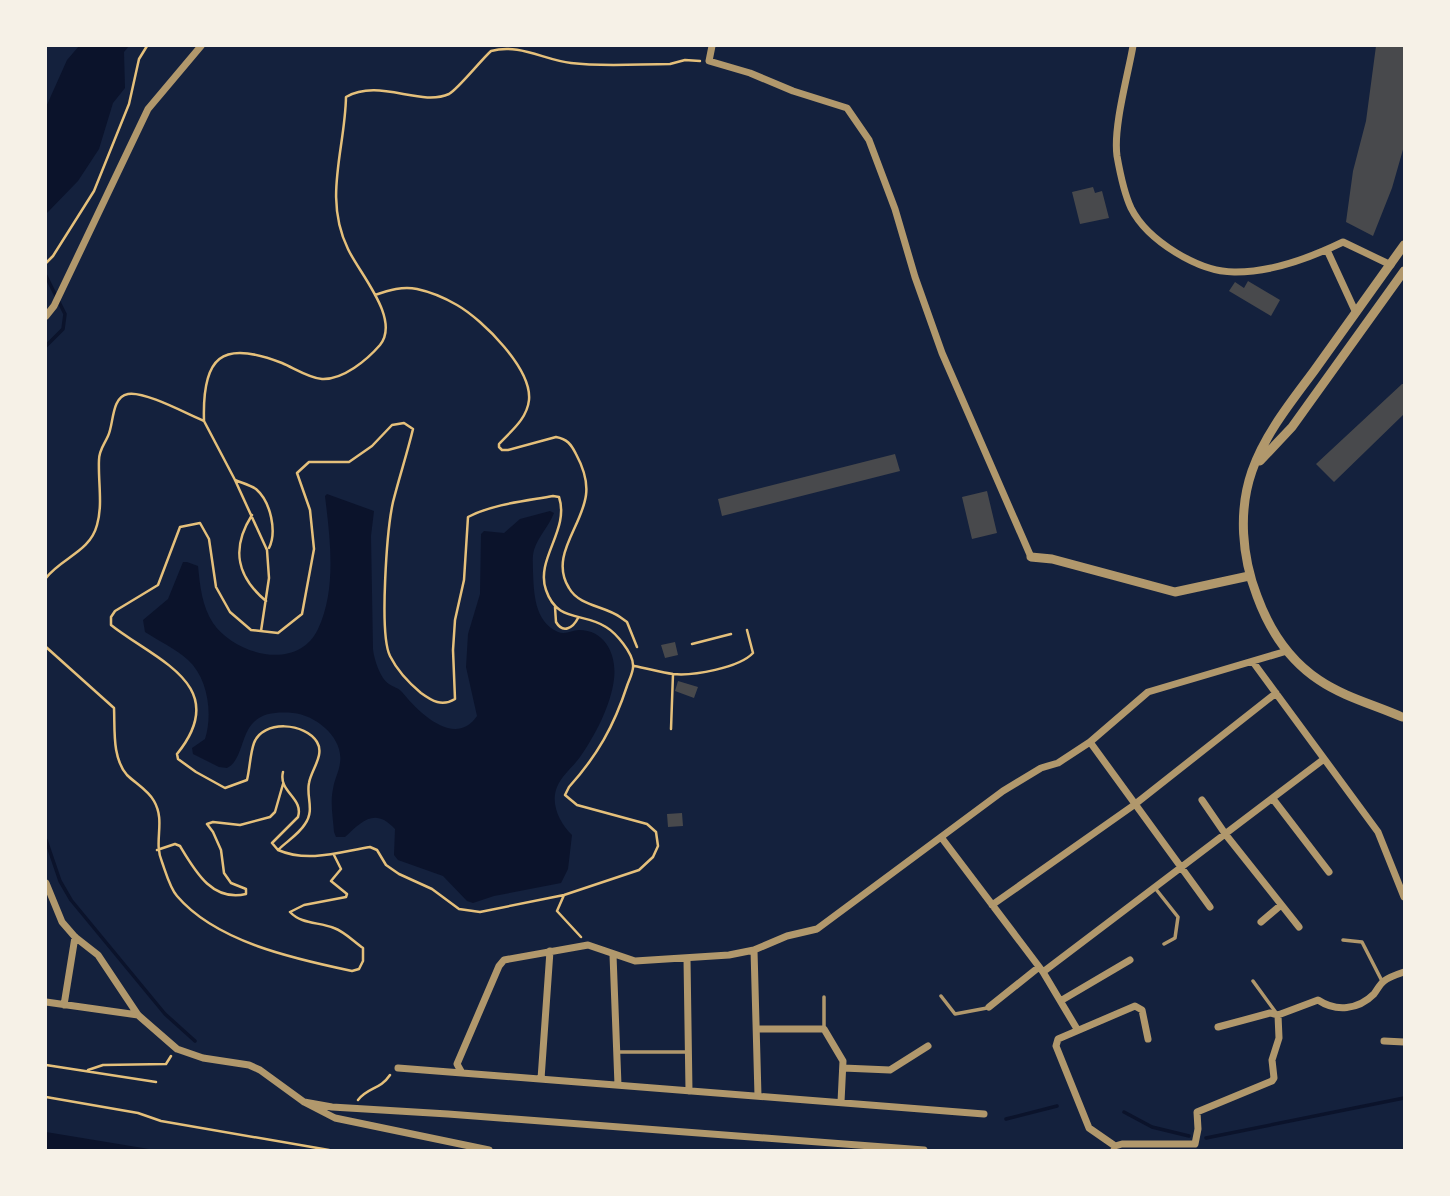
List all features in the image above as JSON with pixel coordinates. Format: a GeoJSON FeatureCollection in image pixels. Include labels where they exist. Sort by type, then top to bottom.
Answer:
{"type":"FeatureCollection","features":[{"type":"Feature","properties":{"kind":"street"},"geometry":{"type":"LineString","coordinates":[[46,316],[54,306],[148,109],[201,46]]}},
{"type":"Feature","properties":{"kind":"street"},"geometry":{"type":"LineString","coordinates":[[712,46],[709,61],[847,108],[869,141],[895,209],[942,353],[1031,556],[1052,559],[1175,592],[1249,576]]}},
{"type":"Feature","properties":{"kind":"street"},"geometry":{"type":"LineString","coordinates":[[1133,46],[1117,153],[1132,208],[1150,233],[1201,265],[1233,273],[1263,270],[1302,260],[1343,242],[1391,265]]}},
{"type":"Feature","properties":{"kind":"street"},"geometry":{"type":"LineString","coordinates":[[1404,717],[1351,698],[1318,680],[1287,652],[1265,620],[1249,576],[1245,556],[1244,510],[1252,471],[1279,418],[1405,245]]}},
{"type":"Feature","properties":{"kind":"street"},"geometry":{"type":"LineString","coordinates":[[1326,250],[1356,313]]}},
{"type":"Feature","properties":{"kind":"street"},"geometry":{"type":"LineString","coordinates":[[1252,471],[1292,427],[1405,271]]}},
{"type":"Feature","properties":{"kind":"street"},"geometry":{"type":"LineString","coordinates":[[462,1073],[457,1064],[504,960],[588,945],[635,961],[729,955],[754,950],[787,936],[817,929],[1003,791],[1090,743],[1148,692],[1287,652]]}},
{"type":"Feature","properties":{"kind":"street"},"geometry":{"type":"LineString","coordinates":[[1253,662],[1378,832],[1405,897]]}},
{"type":"Feature","properties":{"kind":"street"},"geometry":{"type":"LineString","coordinates":[[992,905],[1134,805],[1276,693]]}},
{"type":"Feature","properties":{"kind":"street"},"geometry":{"type":"LineString","coordinates":[[1090,743],[1210,907]]}},
{"type":"Feature","properties":{"kind":"street"},"geometry":{"type":"LineString","coordinates":[[989,1007],[1155,888],[1324,760]]}},
{"type":"Feature","properties":{"kind":"street"},"geometry":{"type":"LineString","coordinates":[[1273,799],[1329,872]]}},
{"type":"Feature","properties":{"kind":"street"},"geometry":{"type":"LineString","coordinates":[[1202,800],[1226,835],[1299,927]]}},
{"type":"Feature","properties":{"kind":"street"},"geometry":{"type":"LineString","coordinates":[[942,837],[1041,969],[1077,1029]]}},
{"type":"Feature","properties":{"kind":"street"},"geometry":{"type":"LineString","coordinates":[[46,883],[62,922],[75,937],[98,955],[138,1015],[177,1049],[203,1058],[249,1065],[304,1102],[335,1118],[489,1150]]}},
{"type":"Feature","properties":{"kind":"street"},"geometry":{"type":"LineString","coordinates":[[1261,922],[1281,905]]}},
{"type":"Feature","properties":{"kind":"street"},"geometry":{"type":"LineString","coordinates":[[64,1005],[75,937]]}},
{"type":"Feature","properties":{"kind":"street"},"geometry":{"type":"LineString","coordinates":[[754,950],[758,1096]]}},
{"type":"Feature","properties":{"kind":"street"},"geometry":{"type":"LineString","coordinates":[[541,1079],[550,951]]}},
{"type":"Feature","properties":{"kind":"street"},"geometry":{"type":"LineString","coordinates":[[613,954],[618,1085]]}},
{"type":"Feature","properties":{"kind":"street"},"geometry":{"type":"LineString","coordinates":[[687,959],[689,1091]]}},
{"type":"Feature","properties":{"kind":"street"},"geometry":{"type":"LineString","coordinates":[[1062,1000],[1129,960]]}},
{"type":"Feature","properties":{"kind":"street"},"geometry":{"type":"LineString","coordinates":[[1218,1027],[1270,1013],[1278,1015],[1318,1000],[1335,1009],[1365,1002],[1376,992],[1382,981],[1405,972]]}},
{"type":"Feature","properties":{"kind":"street"},"geometry":{"type":"LineString","coordinates":[[46,1002],[138,1015]]}},
{"type":"Feature","properties":{"kind":"street"},"geometry":{"type":"LineString","coordinates":[[1148,1039],[1142,1010],[1135,1006],[1058,1039],[1056,1046],[1089,1128],[1114,1148],[1141,1142],[1195,1144],[1197,1112],[1274,1078],[1272,1060],[1279,1038],[1278,1015]]}},
{"type":"Feature","properties":{"kind":"street"},"geometry":{"type":"LineString","coordinates":[[757,1030],[824,1029],[844,1061],[841,1102]]}},
{"type":"Feature","properties":{"kind":"street"},"geometry":{"type":"LineString","coordinates":[[1384,1041],[1405,1042]]}},
{"type":"Feature","properties":{"kind":"street"},"geometry":{"type":"LineString","coordinates":[[843,1068],[890,1070],[928,1046]]}},
{"type":"Feature","properties":{"kind":"street"},"geometry":{"type":"LineString","coordinates":[[398,1068],[984,1114]]}},
{"type":"Feature","properties":{"kind":"street"},"geometry":{"type":"LineString","coordinates":[[304,1102],[351,1109],[924,1150]]}},
{"type":"Feature","properties":{"kind":"lane"},"geometry":{"type":"LineString","coordinates":[[1155,888],[1178,917],[1175,938],[1164,944]]}},
{"type":"Feature","properties":{"kind":"lane"},"geometry":{"type":"LineString","coordinates":[[1343,940],[1362,942],[1382,981]]}},
{"type":"Feature","properties":{"kind":"lane"},"geometry":{"type":"LineString","coordinates":[[1253,981],[1278,1015]]}},
{"type":"Feature","properties":{"kind":"lane"},"geometry":{"type":"LineString","coordinates":[[941,996],[955,1014],[989,1007]]}},
{"type":"Feature","properties":{"kind":"lane"},"geometry":{"type":"LineString","coordinates":[[824,997],[824,1029]]}},
{"type":"Feature","properties":{"kind":"lane"},"geometry":{"type":"LineString","coordinates":[[617,1052],[688,1052]]}},
{"type":"Feature","properties":{"kind":"path"},"geometry":{"type":"LineString","coordinates":[[47,262],[94,191],[129,104],[139,59],[147,46]]}},
{"type":"Feature","properties":{"kind":"path"},"geometry":{"type":"LineString","coordinates":[[261,631],[269,579],[267,550],[204,421],[203,399],[210,366],[223,355],[238,352],[257,355],[318,379],[330,379],[355,367],[386,335],[384,316],[348,249],[337,218],[336,168],[345,128],[346,97],[380,89],[435,97],[451,93],[476,64],[491,51],[500,48],[518,49],[570,63],[670,64],[685,60],[709,61]]}},
{"type":"Feature","properties":{"kind":"path"},"geometry":{"type":"LineString","coordinates":[[375,295],[406,288],[445,299],[475,318],[518,366],[528,384],[529,402],[524,418],[499,447],[508,450],[556,437],[564,439],[573,448],[586,477],[586,494],[565,549],[563,560],[566,582],[573,594],[621,617],[637,647]]}},
{"type":"Feature","properties":{"kind":"path"},"geometry":{"type":"LineString","coordinates":[[46,578],[52,569],[82,550],[97,527],[101,496],[100,449],[109,434],[119,399],[126,394],[139,394],[204,421]]}},
{"type":"Feature","properties":{"kind":"path"},"geometry":{"type":"LineString","coordinates":[[278,850],[304,826],[310,816],[308,786],[320,749],[316,740],[288,726],[271,726],[253,743],[247,780],[239,785],[226,788],[196,772],[178,759],[177,754],[186,743],[193,727],[196,709],[191,686],[170,665],[111,625],[111,617],[115,611],[158,585],[180,527],[200,523],[209,539],[216,586],[230,612],[251,630],[278,633],[302,614],[314,549],[310,510],[298,473],[309,463],[349,462],[372,446],[392,425],[404,423],[413,429],[393,503],[384,596],[385,632],[389,654],[401,673],[421,692],[438,703],[447,704],[454,699],[454,630],[464,580],[468,517],[477,512],[559,497],[562,507],[559,530],[545,564],[544,586],[550,602],[578,618],[604,626],[615,635],[630,655],[634,666],[621,706],[605,741],[565,795],[577,805],[647,824],[656,832],[658,846],[653,857],[639,870],[564,895],[480,912],[459,909],[432,889],[386,865],[377,850],[370,847],[334,855],[305,855],[278,850],[272,843],[300,812],[300,806],[281,778],[283,772]]}},
{"type":"Feature","properties":{"kind":"path"},"geometry":{"type":"LineString","coordinates":[[235,480],[253,486],[266,503],[273,537],[267,550]]}},
{"type":"Feature","properties":{"kind":"path"},"geometry":{"type":"LineString","coordinates":[[252,515],[242,533],[239,556],[245,578],[267,602]]}},
{"type":"Feature","properties":{"kind":"path"},"geometry":{"type":"LineString","coordinates":[[555,607],[555,622],[562,630],[572,627],[578,618]]}},
{"type":"Feature","properties":{"kind":"path"},"geometry":{"type":"LineString","coordinates":[[634,666],[673,674],[704,671],[747,659],[754,653],[747,630]]}},
{"type":"Feature","properties":{"kind":"path"},"geometry":{"type":"LineString","coordinates":[[692,644],[731,634]]}},
{"type":"Feature","properties":{"kind":"path"},"geometry":{"type":"LineString","coordinates":[[46,648],[114,708],[117,760],[125,773],[153,799],[161,821],[157,850],[176,895],[202,919],[230,934],[288,957],[352,971],[359,969],[363,961],[363,948],[331,927],[300,920],[290,912],[304,905],[346,897],[347,894],[331,881],[341,869],[334,855]]}},
{"type":"Feature","properties":{"kind":"path"},"geometry":{"type":"LineString","coordinates":[[671,729],[673,674]]}},
{"type":"Feature","properties":{"kind":"path"},"geometry":{"type":"LineString","coordinates":[[157,850],[175,844],[180,846],[202,881],[212,889],[229,894],[246,894],[246,889],[231,883],[224,873],[221,850],[207,824],[213,822],[240,825],[270,817],[275,812],[284,784]]}},
{"type":"Feature","properties":{"kind":"path"},"geometry":{"type":"LineString","coordinates":[[564,895],[557,911],[588,945]]}},
{"type":"Feature","properties":{"kind":"path"},"geometry":{"type":"LineString","coordinates":[[85,1071],[103,1065],[166,1064],[177,1049]]}},
{"type":"Feature","properties":{"kind":"path"},"geometry":{"type":"LineString","coordinates":[[46,1065],[156,1083]]}},
{"type":"Feature","properties":{"kind":"path"},"geometry":{"type":"LineString","coordinates":[[351,1109],[363,1093],[384,1084],[398,1068]]}},
{"type":"Feature","properties":{"kind":"path"},"geometry":{"type":"LineString","coordinates":[[46,1097],[138,1113],[161,1121],[329,1150]]}},
{"type":"Feature","properties":{"kind":"water"},"geometry":{"type":"Polygon","coordinates":[[[79,46],[129,46],[124,52],[125,88],[113,103],[99,149],[78,181],[46,214],[46,107],[67,60],[79,46]]]}},
{"type":"Feature","properties":{"kind":"water"},"geometry":{"type":"Polygon","coordinates":[[[327,494],[374,511],[371,536],[373,649],[380,673],[427,717],[448,728],[458,729],[468,725],[477,716],[466,667],[468,634],[480,594],[481,534],[484,531],[504,533],[520,519],[550,511],[554,513],[533,553],[534,589],[540,614],[550,627],[558,632],[579,630],[596,634],[608,646],[614,662],[610,699],[602,720],[586,749],[559,783],[555,793],[557,813],[572,835],[568,869],[561,883],[494,896],[473,903],[467,901],[443,876],[398,860],[394,855],[395,829],[388,822],[369,819],[345,837],[336,837],[332,799],[340,754],[338,745],[327,729],[311,718],[293,713],[277,713],[257,719],[249,728],[236,760],[227,768],[219,767],[193,754],[192,748],[205,739],[209,719],[204,686],[188,660],[145,632],[143,620],[168,599],[183,562],[187,562],[198,566],[204,603],[213,623],[223,634],[251,650],[266,654],[296,651],[309,642],[318,629],[328,597],[331,563],[325,496],[327,494]]]}},
{"type":"Feature","properties":{"kind":"water"},"geometry":{"type":"Polygon","coordinates":[[[46,1132],[155,1150],[46,1150],[46,1132]]]}},
{"type":"Feature","properties":{"kind":"building"},"geometry":{"type":"Polygon","coordinates":[[[1376,46],[1404,46],[1404,146],[1392,188],[1373,236],[1346,222],[1353,171],[1366,121],[1376,46]]]}},
{"type":"Feature","properties":{"kind":"building"},"geometry":{"type":"Polygon","coordinates":[[[1093,187],[1095,193],[1102,191],[1109,218],[1080,224],[1072,192],[1093,187]]]}},
{"type":"Feature","properties":{"kind":"building"},"geometry":{"type":"Polygon","coordinates":[[[1248,281],[1280,300],[1271,316],[1229,291],[1235,282],[1244,288],[1248,281]]]}},
{"type":"Feature","properties":{"kind":"building"},"geometry":{"type":"Polygon","coordinates":[[[1402,384],[1404,414],[1334,482],[1316,464],[1402,384]]]}},
{"type":"Feature","properties":{"kind":"building"},"geometry":{"type":"Polygon","coordinates":[[[895,454],[900,471],[722,516],[718,499],[895,454]]]}},
{"type":"Feature","properties":{"kind":"building"},"geometry":{"type":"Polygon","coordinates":[[[987,491],[997,533],[972,539],[962,497],[987,491]]]}},
{"type":"Feature","properties":{"kind":"building"},"geometry":{"type":"Polygon","coordinates":[[[675,642],[678,655],[665,658],[661,645],[675,642]]]}},
{"type":"Feature","properties":{"kind":"building"},"geometry":{"type":"Polygon","coordinates":[[[678,681],[698,687],[694,698],[675,691],[678,681]]]}},
{"type":"Feature","properties":{"kind":"building"},"geometry":{"type":"Polygon","coordinates":[[[682,813],[683,826],[668,827],[667,814],[682,813]]]}},
{"type":"Feature","properties":{"kind":"waterway"},"geometry":{"type":"LineString","coordinates":[[46,276],[65,314],[63,329],[46,346]]}},
{"type":"Feature","properties":{"kind":"waterway"},"geometry":{"type":"LineString","coordinates":[[46,840],[60,881],[71,900],[165,1014],[195,1041]]}},
{"type":"Feature","properties":{"kind":"waterway"},"geometry":{"type":"LineString","coordinates":[[1206,1138],[1404,1098]]}},
{"type":"Feature","properties":{"kind":"waterway"},"geometry":{"type":"LineString","coordinates":[[1006,1119],[1057,1106]]}},
{"type":"Feature","properties":{"kind":"waterway"},"geometry":{"type":"LineString","coordinates":[[1124,1112],[1152,1127],[1189,1136]]}}]}
